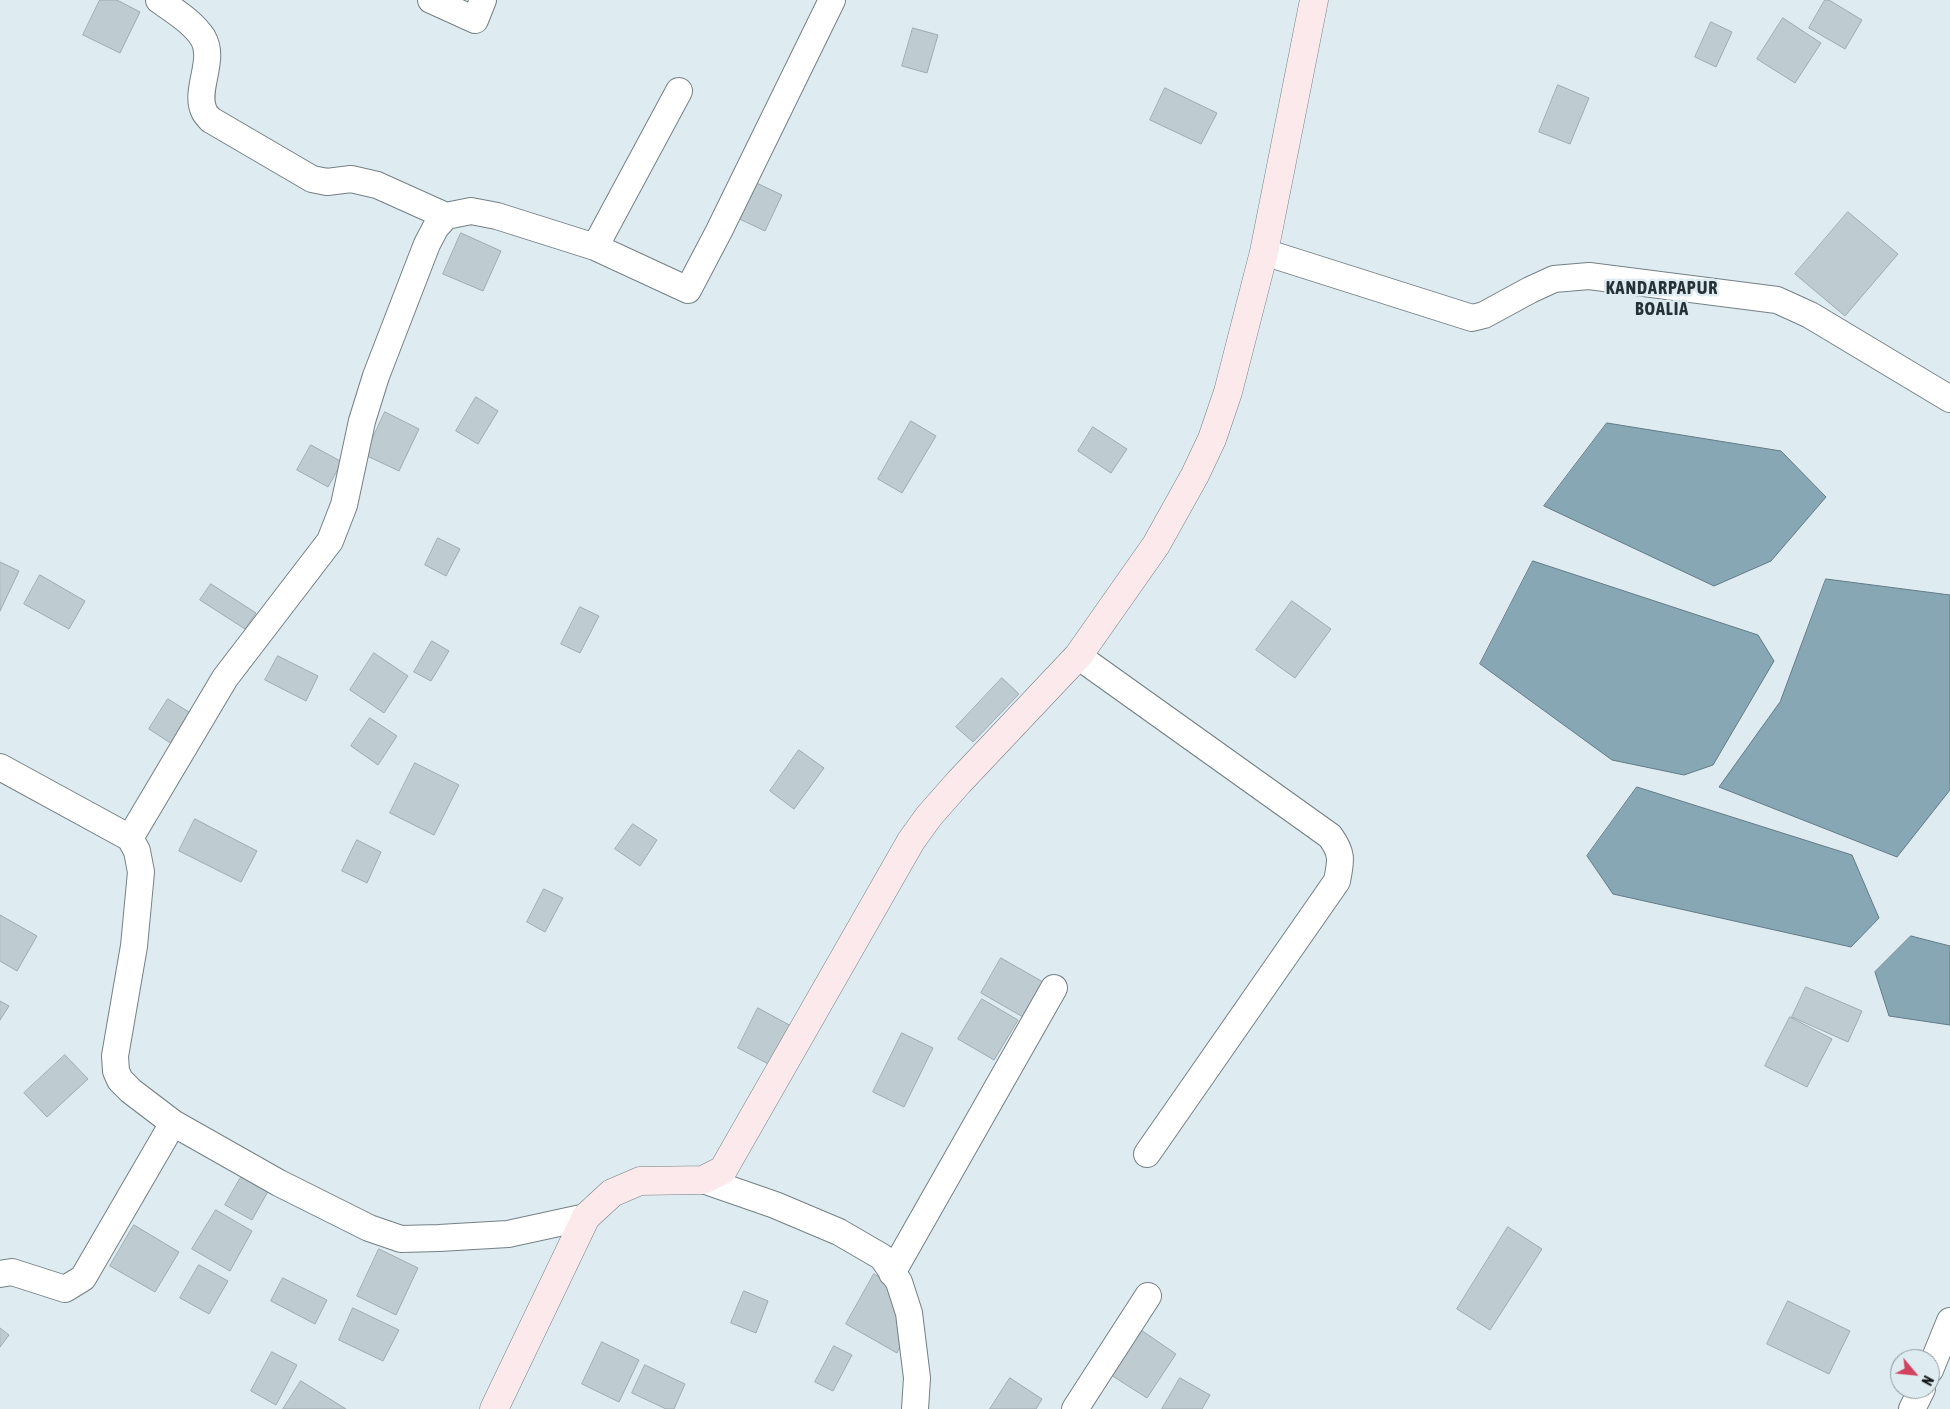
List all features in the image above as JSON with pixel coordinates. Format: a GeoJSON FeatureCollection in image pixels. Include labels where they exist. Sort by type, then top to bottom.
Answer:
{"type":"FeatureCollection","features":[{"type":"Feature","properties":{"kind":"street"},"geometry":{"type":"LineString","coordinates":[[159,0],[195,27],[204,40],[207,55],[202,100],[204,111],[211,120],[312,179],[327,182],[352,180],[377,184],[446,216],[471,211],[488,214],[595,247],[688,290],[732,205],[832,0]]}},
{"type":"Feature","properties":{"kind":"street"},"geometry":{"type":"LineString","coordinates":[[431,0],[475,20],[483,0]]}},
{"type":"Feature","properties":{"kind":"street"},"geometry":{"type":"LineString","coordinates":[[703,1180],[724,1170],[901,856],[929,816],[1078,656],[1156,544],[1195,475],[1228,392],[1264,252],[1314,0]]}},
{"type":"Feature","properties":{"kind":"street"},"geometry":{"type":"LineString","coordinates":[[595,247],[679,91]]}},
{"type":"Feature","properties":{"kind":"street"},"geometry":{"type":"LineString","coordinates":[[130,838],[225,678],[269,618],[330,541],[344,505],[362,421],[376,376],[427,244],[436,227],[446,216]]}},
{"type":"Feature","properties":{"kind":"street"},"geometry":{"type":"LineString","coordinates":[[1264,252],[1472,318],[1484,316],[1530,290],[1554,280],[1589,276],[1777,300],[1810,315],[1950,399]]}},
{"type":"Feature","properties":{"kind":"street"},"geometry":{"type":"LineString","coordinates":[[1078,656],[1330,836],[1338,846],[1342,858],[1337,881],[1147,1154]]}},
{"type":"Feature","properties":{"kind":"street"},"geometry":{"type":"LineString","coordinates":[[0,767],[130,838],[137,851],[141,872],[134,946],[115,1056],[116,1071],[120,1080],[131,1091],[173,1123],[279,1183],[370,1228],[402,1239],[508,1234],[586,1217]]}},
{"type":"Feature","properties":{"kind":"street"},"geometry":{"type":"LineString","coordinates":[[892,1273],[1054,988]]}},
{"type":"Feature","properties":{"kind":"street"},"geometry":{"type":"LineString","coordinates":[[0,1274],[12,1272],[65,1289],[83,1278],[173,1123]]}},
{"type":"Feature","properties":{"kind":"street"},"geometry":{"type":"LineString","coordinates":[[494,1409],[586,1217],[612,1193],[640,1181],[703,1180],[775,1205],[839,1232],[882,1257],[899,1282],[909,1313],[917,1378],[915,1409]]}},
{"type":"Feature","properties":{"kind":"street"},"geometry":{"type":"LineString","coordinates":[[1075,1409],[1148,1296]]}},
{"type":"Feature","properties":{"kind":"street"},"geometry":{"type":"LineString","coordinates":[[1939,1349],[1950,1321]]}},
{"type":"Feature","properties":{"kind":"water"},"geometry":{"type":"Polygon","coordinates":[[[1607,423],[1781,451],[1826,497],[1771,561],[1714,586],[1544,506],[1607,423]]]}},
{"type":"Feature","properties":{"kind":"water"},"geometry":{"type":"Polygon","coordinates":[[[1533,561],[1758,635],[1774,661],[1713,765],[1684,775],[1612,760],[1480,664],[1533,561]]]}},
{"type":"Feature","properties":{"kind":"water"},"geometry":{"type":"Polygon","coordinates":[[[1826,579],[1950,595],[1950,790],[1897,857],[1719,787],[1780,702],[1826,579]]]}},
{"type":"Feature","properties":{"kind":"water"},"geometry":{"type":"Polygon","coordinates":[[[1637,787],[1852,855],[1879,918],[1851,947],[1613,894],[1587,856],[1637,787]]]}},
{"type":"Feature","properties":{"kind":"water"},"geometry":{"type":"Polygon","coordinates":[[[1911,936],[1950,946],[1950,1025],[1889,1016],[1875,972],[1911,936]]]}},
{"type":"Feature","properties":{"kind":"building"},"geometry":{"type":"Polygon","coordinates":[[[100,0],[117,0],[140,12],[120,53],[83,35],[100,0]]]}},
{"type":"Feature","properties":{"kind":"building"},"geometry":{"type":"Polygon","coordinates":[[[1825,0],[1829,0],[1862,20],[1845,49],[1809,28],[1825,0]]]}},
{"type":"Feature","properties":{"kind":"building"},"geometry":{"type":"Polygon","coordinates":[[[1783,18],[1821,43],[1795,83],[1757,59],[1783,18]]]}},
{"type":"Feature","properties":{"kind":"building"},"geometry":{"type":"Polygon","coordinates":[[[1711,22],[1732,32],[1716,67],[1695,57],[1711,22]]]}},
{"type":"Feature","properties":{"kind":"building"},"geometry":{"type":"Polygon","coordinates":[[[913,28],[938,35],[927,73],[902,66],[913,28]]]}},
{"type":"Feature","properties":{"kind":"building"},"geometry":{"type":"Polygon","coordinates":[[[1558,85],[1589,98],[1570,144],[1539,132],[1558,85]]]}},
{"type":"Feature","properties":{"kind":"building"},"geometry":{"type":"Polygon","coordinates":[[[1165,88],[1217,113],[1201,144],[1150,120],[1165,88]]]}},
{"type":"Feature","properties":{"kind":"building"},"geometry":{"type":"Polygon","coordinates":[[[748,179],[782,195],[765,231],[731,215],[748,179]]]}},
{"type":"Feature","properties":{"kind":"building"},"geometry":{"type":"Polygon","coordinates":[[[1848,212],[1898,254],[1845,316],[1795,274],[1848,212]]]}},
{"type":"Feature","properties":{"kind":"building"},"geometry":{"type":"Polygon","coordinates":[[[461,233],[501,251],[483,291],[443,274],[461,233]]]}},
{"type":"Feature","properties":{"kind":"building"},"geometry":{"type":"Polygon","coordinates":[[[476,397],[498,411],[478,444],[456,431],[476,397]]]}},
{"type":"Feature","properties":{"kind":"building"},"geometry":{"type":"Polygon","coordinates":[[[385,412],[419,429],[399,471],[365,455],[385,412]]]}},
{"type":"Feature","properties":{"kind":"building"},"geometry":{"type":"Polygon","coordinates":[[[911,421],[936,436],[902,493],[878,479],[911,421]]]}},
{"type":"Feature","properties":{"kind":"building"},"geometry":{"type":"Polygon","coordinates":[[[1093,427],[1127,449],[1111,473],[1078,451],[1093,427]]]}},
{"type":"Feature","properties":{"kind":"building"},"geometry":{"type":"Polygon","coordinates":[[[311,445],[342,462],[328,487],[297,470],[311,445]]]}},
{"type":"Feature","properties":{"kind":"building"},"geometry":{"type":"Polygon","coordinates":[[[438,538],[460,549],[446,576],[425,565],[438,538]]]}},
{"type":"Feature","properties":{"kind":"building"},"geometry":{"type":"Polygon","coordinates":[[[0,562],[19,571],[0,611],[0,562]]]}},
{"type":"Feature","properties":{"kind":"building"},"geometry":{"type":"Polygon","coordinates":[[[40,575],[85,601],[69,629],[24,604],[40,575]]]}},
{"type":"Feature","properties":{"kind":"building"},"geometry":{"type":"Polygon","coordinates":[[[211,584],[256,613],[245,629],[200,600],[211,584]]]}},
{"type":"Feature","properties":{"kind":"building"},"geometry":{"type":"Polygon","coordinates":[[[1292,601],[1331,629],[1295,678],[1256,650],[1292,601]]]}},
{"type":"Feature","properties":{"kind":"building"},"geometry":{"type":"Polygon","coordinates":[[[580,607],[599,616],[580,653],[561,644],[580,607]]]}},
{"type":"Feature","properties":{"kind":"building"},"geometry":{"type":"Polygon","coordinates":[[[432,641],[449,651],[431,681],[414,672],[432,641]]]}},
{"type":"Feature","properties":{"kind":"building"},"geometry":{"type":"Polygon","coordinates":[[[374,653],[408,676],[384,713],[350,690],[374,653]]]}},
{"type":"Feature","properties":{"kind":"building"},"geometry":{"type":"Polygon","coordinates":[[[278,656],[318,676],[306,701],[265,680],[278,656]]]}},
{"type":"Feature","properties":{"kind":"building"},"geometry":{"type":"Polygon","coordinates":[[[1002,678],[1019,694],[973,742],[956,727],[1002,678]]]}},
{"type":"Feature","properties":{"kind":"building"},"geometry":{"type":"Polygon","coordinates":[[[168,699],[192,714],[172,744],[149,729],[168,699]]]}},
{"type":"Feature","properties":{"kind":"building"},"geometry":{"type":"Polygon","coordinates":[[[370,718],[397,736],[378,765],[351,746],[370,718]]]}},
{"type":"Feature","properties":{"kind":"building"},"geometry":{"type":"Polygon","coordinates":[[[799,750],[824,768],[794,809],[770,791],[799,750]]]}},
{"type":"Feature","properties":{"kind":"building"},"geometry":{"type":"Polygon","coordinates":[[[415,763],[459,785],[434,835],[390,813],[415,763]]]}},
{"type":"Feature","properties":{"kind":"building"},"geometry":{"type":"Polygon","coordinates":[[[195,819],[257,851],[241,882],[179,851],[195,819]]]}},
{"type":"Feature","properties":{"kind":"building"},"geometry":{"type":"Polygon","coordinates":[[[633,824],[657,840],[640,866],[615,849],[633,824]]]}},
{"type":"Feature","properties":{"kind":"building"},"geometry":{"type":"Polygon","coordinates":[[[357,840],[381,852],[367,883],[342,871],[357,840]]]}},
{"type":"Feature","properties":{"kind":"building"},"geometry":{"type":"Polygon","coordinates":[[[544,889],[563,898],[545,932],[527,922],[544,889]]]}},
{"type":"Feature","properties":{"kind":"building"},"geometry":{"type":"Polygon","coordinates":[[[0,915],[37,936],[17,971],[0,961],[0,915]]]}},
{"type":"Feature","properties":{"kind":"building"},"geometry":{"type":"Polygon","coordinates":[[[1001,958],[1043,982],[1023,1017],[981,993],[1001,958]]]}},
{"type":"Feature","properties":{"kind":"building"},"geometry":{"type":"Polygon","coordinates":[[[1806,987],[1862,1011],[1848,1042],[1792,1017],[1806,987]]]}},
{"type":"Feature","properties":{"kind":"building"},"geometry":{"type":"Polygon","coordinates":[[[982,999],[1018,1020],[994,1060],[958,1039],[982,999]]]}},
{"type":"Feature","properties":{"kind":"building"},"geometry":{"type":"Polygon","coordinates":[[[0,1001],[9,1006],[0,1020],[0,1001]]]}},
{"type":"Feature","properties":{"kind":"building"},"geometry":{"type":"Polygon","coordinates":[[[758,1008],[795,1028],[774,1067],[738,1048],[758,1008]]]}},
{"type":"Feature","properties":{"kind":"building"},"geometry":{"type":"Polygon","coordinates":[[[1790,1017],[1832,1039],[1807,1087],[1765,1066],[1790,1017]]]}},
{"type":"Feature","properties":{"kind":"building"},"geometry":{"type":"Polygon","coordinates":[[[902,1033],[933,1048],[904,1107],[873,1092],[902,1033]]]}},
{"type":"Feature","properties":{"kind":"building"},"geometry":{"type":"Polygon","coordinates":[[[65,1055],[88,1079],[47,1117],[24,1093],[65,1055]]]}},
{"type":"Feature","properties":{"kind":"building"},"geometry":{"type":"Polygon","coordinates":[[[244,1172],[271,1186],[252,1220],[225,1205],[244,1172]]]}},
{"type":"Feature","properties":{"kind":"building"},"geometry":{"type":"Polygon","coordinates":[[[216,1210],[252,1231],[230,1271],[192,1249],[216,1210]]]}},
{"type":"Feature","properties":{"kind":"building"},"geometry":{"type":"Polygon","coordinates":[[[134,1225],[179,1252],[155,1292],[110,1266],[134,1225]]]}},
{"type":"Feature","properties":{"kind":"building"},"geometry":{"type":"Polygon","coordinates":[[[1508,1227],[1542,1249],[1490,1330],[1457,1309],[1508,1227]]]}},
{"type":"Feature","properties":{"kind":"building"},"geometry":{"type":"Polygon","coordinates":[[[379,1249],[418,1268],[396,1315],[357,1296],[379,1249]]]}},
{"type":"Feature","properties":{"kind":"building"},"geometry":{"type":"Polygon","coordinates":[[[199,1265],[228,1281],[209,1314],[180,1298],[199,1265]]]}},
{"type":"Feature","properties":{"kind":"building"},"geometry":{"type":"Polygon","coordinates":[[[874,1274],[888,1282],[904,1338],[897,1353],[846,1324],[874,1274]]]}},
{"type":"Feature","properties":{"kind":"building"},"geometry":{"type":"Polygon","coordinates":[[[283,1278],[327,1300],[315,1324],[271,1301],[283,1278]]]}},
{"type":"Feature","properties":{"kind":"building"},"geometry":{"type":"Polygon","coordinates":[[[744,1291],[768,1301],[756,1333],[731,1323],[744,1291]]]}},
{"type":"Feature","properties":{"kind":"building"},"geometry":{"type":"Polygon","coordinates":[[[1788,1301],[1850,1331],[1829,1374],[1767,1344],[1788,1301]]]}},
{"type":"Feature","properties":{"kind":"building"},"geometry":{"type":"Polygon","coordinates":[[[353,1308],[399,1330],[383,1361],[339,1340],[353,1308]]]}},
{"type":"Feature","properties":{"kind":"building"},"geometry":{"type":"Polygon","coordinates":[[[0,1328],[9,1335],[0,1347],[0,1328]]]}},
{"type":"Feature","properties":{"kind":"building"},"geometry":{"type":"Polygon","coordinates":[[[1141,1330],[1176,1354],[1147,1398],[1111,1375],[1141,1330]]]}},
{"type":"Feature","properties":{"kind":"building"},"geometry":{"type":"Polygon","coordinates":[[[602,1342],[639,1360],[619,1402],[582,1384],[602,1342]]]}},
{"type":"Feature","properties":{"kind":"building"},"geometry":{"type":"Polygon","coordinates":[[[834,1346],[852,1355],[833,1391],[815,1382],[834,1346]]]}},
{"type":"Feature","properties":{"kind":"building"},"geometry":{"type":"Polygon","coordinates":[[[272,1352],[297,1365],[276,1405],[251,1391],[272,1352]]]}},
{"type":"Feature","properties":{"kind":"building"},"geometry":{"type":"Polygon","coordinates":[[[645,1365],[685,1384],[674,1409],[666,1409],[632,1393],[645,1365]]]}},
{"type":"Feature","properties":{"kind":"building"},"geometry":{"type":"Polygon","coordinates":[[[1010,1378],[1042,1399],[1036,1409],[990,1409],[1010,1378]]]}},
{"type":"Feature","properties":{"kind":"building"},"geometry":{"type":"Polygon","coordinates":[[[1180,1378],[1210,1395],[1202,1409],[1162,1409],[1180,1378]]]}},
{"type":"Feature","properties":{"kind":"building"},"geometry":{"type":"Polygon","coordinates":[[[301,1381],[346,1409],[283,1409],[301,1381]]]}},
{"type":"Feature","properties":{"kind":"district","name":"KANDARPAPUR BOALIA"},"geometry":{"type":"Point","coordinates":[1662,298]}}]}
